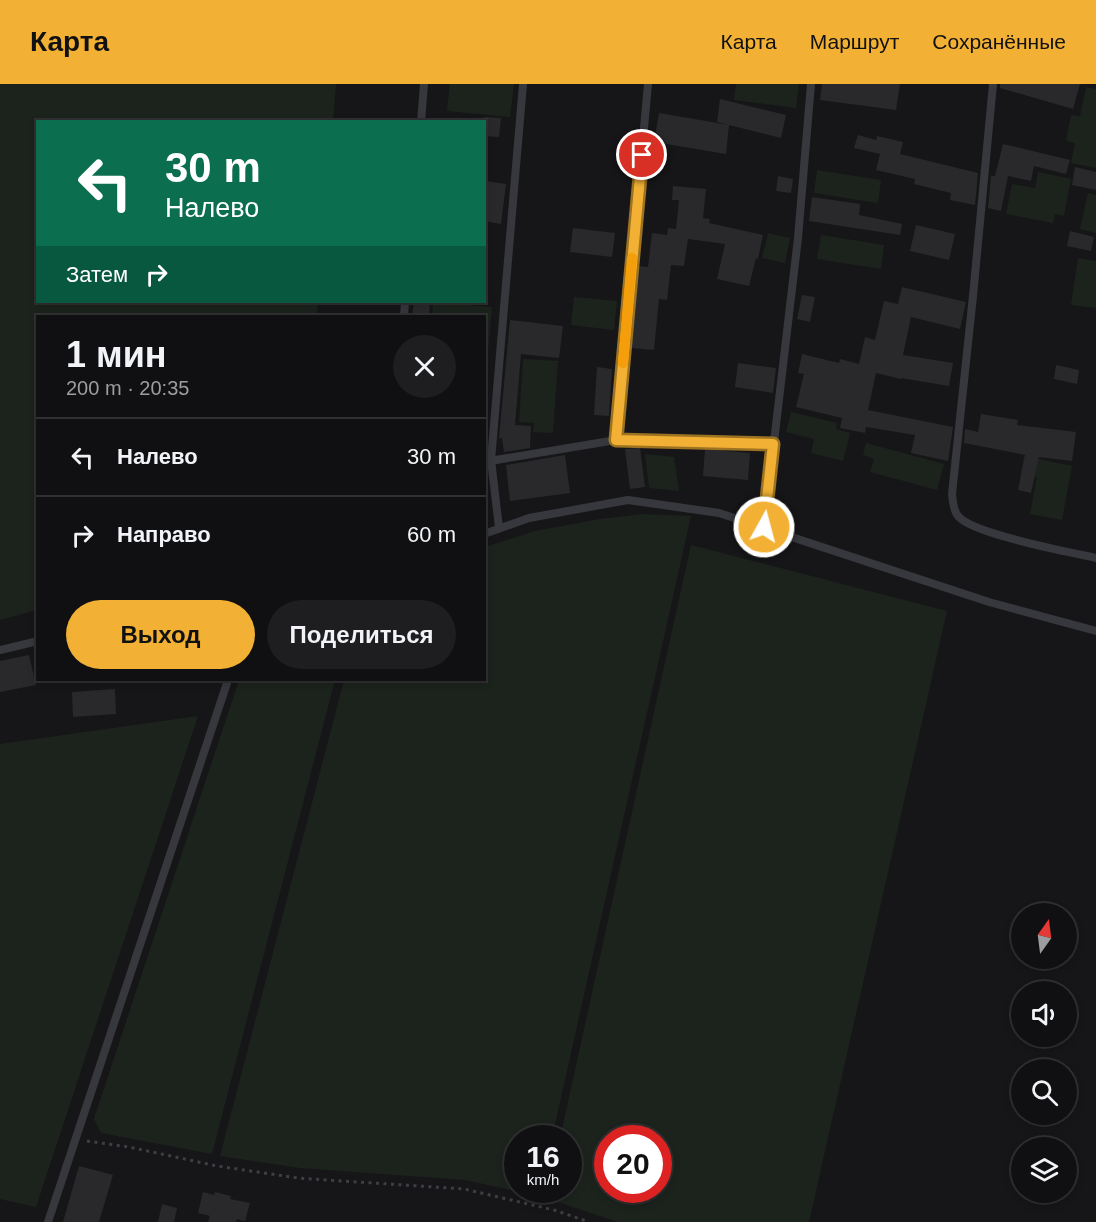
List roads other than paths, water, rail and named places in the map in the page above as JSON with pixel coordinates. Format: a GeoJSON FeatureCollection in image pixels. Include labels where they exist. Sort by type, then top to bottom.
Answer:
{"type":"FeatureCollection","features":[{"type":"Feature","properties":{"kind":"lane"},"geometry":{"type":"LineString","coordinates":[[421,120],[424,84]]}},
{"type":"Feature","properties":{"kind":"lane"},"geometry":{"type":"LineString","coordinates":[[499,528],[488,461],[523,84]]}},
{"type":"Feature","properties":{"kind":"lane"},"geometry":{"type":"LineString","coordinates":[[616,440],[648,84]]}},
{"type":"Feature","properties":{"kind":"lane"},"geometry":{"type":"LineString","coordinates":[[764,527],[798,238],[811,84]]}},
{"type":"Feature","properties":{"kind":"lane"},"geometry":{"type":"LineString","coordinates":[[993,84],[975,285],[952,494],[953,507],[958,517],[969,525],[1010,539],[1096,558]]}},
{"type":"Feature","properties":{"kind":"lane"},"geometry":{"type":"LineString","coordinates":[[488,461],[616,440],[773,444]]}},
{"type":"Feature","properties":{"kind":"lane"},"geometry":{"type":"LineString","coordinates":[[486,533],[529,518],[628,500],[719,513],[989,602],[1096,631]]}},
{"type":"Feature","properties":{"kind":"lane"},"geometry":{"type":"LineString","coordinates":[[0,650],[36,641]]}},
{"type":"Feature","properties":{"kind":"lane"},"geometry":{"type":"LineString","coordinates":[[48,1222],[228,681]]}}]}
